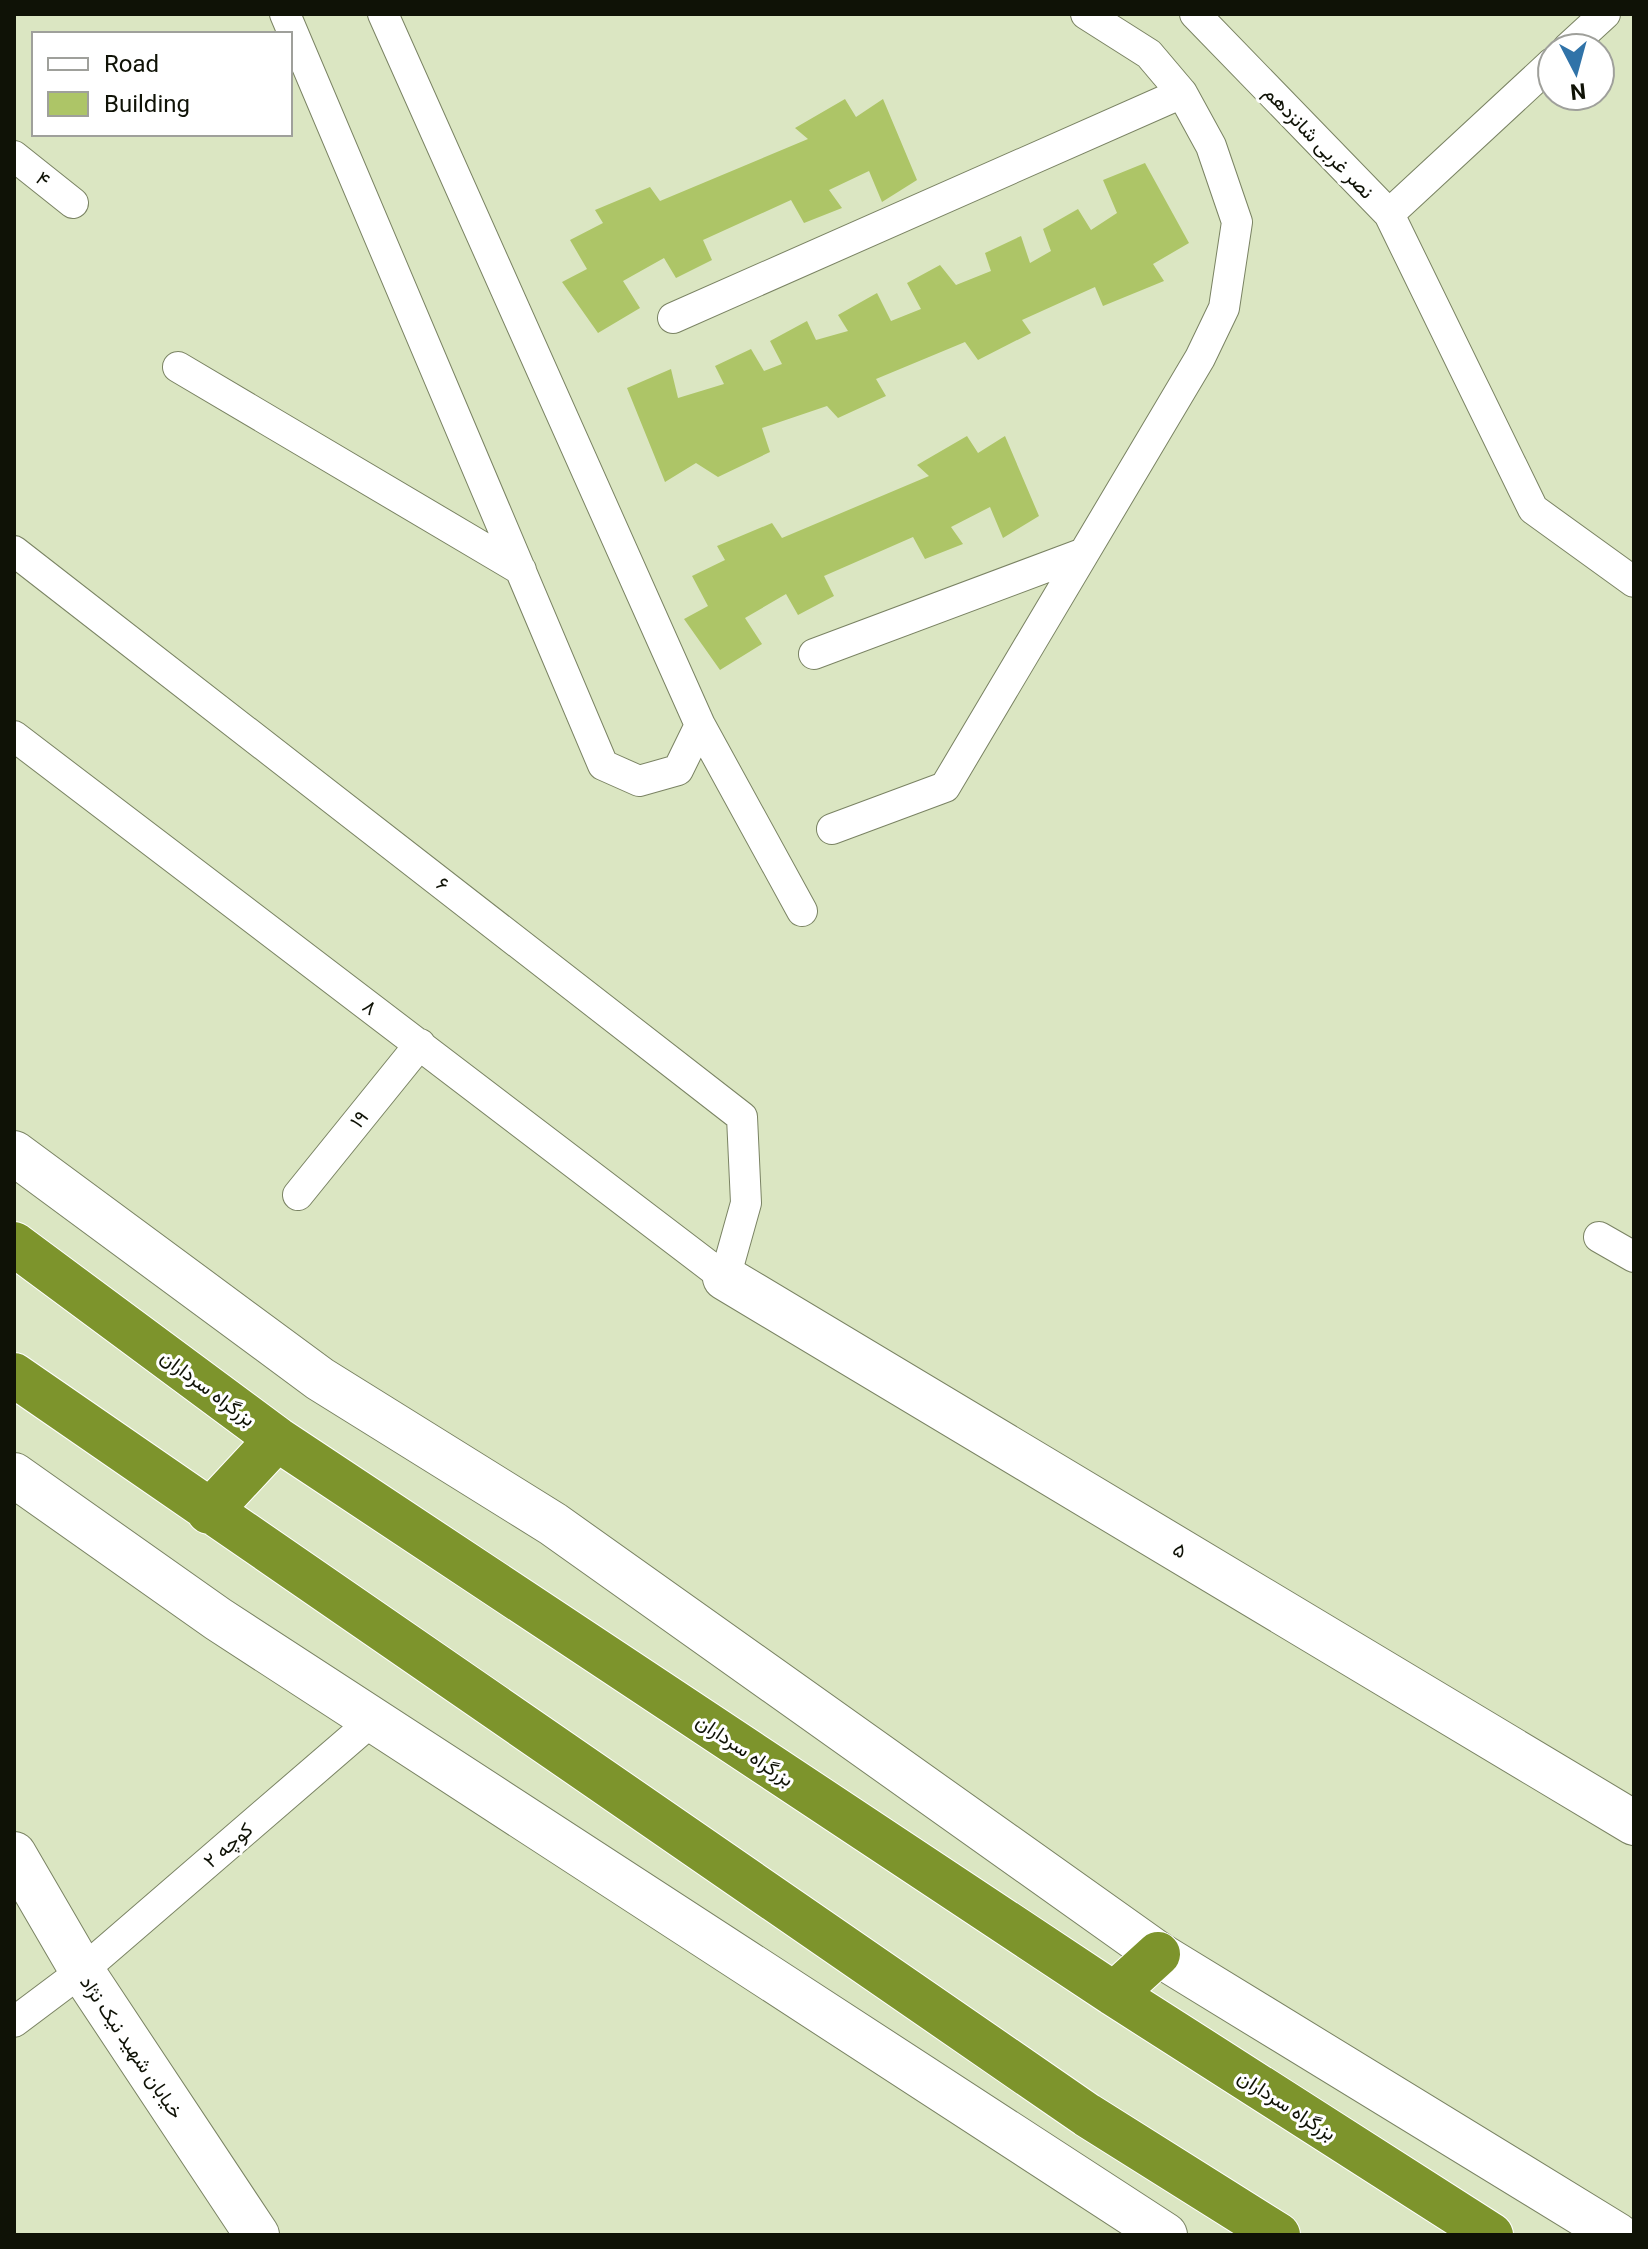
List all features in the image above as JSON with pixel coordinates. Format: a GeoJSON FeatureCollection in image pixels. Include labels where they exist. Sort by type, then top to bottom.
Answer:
{"type":"FeatureCollection","features":[{"type":"Feature","properties":{"kind":"highway","name":"بزرگراه سرداران"},"geometry":{"type":"LineString","coordinates":[[14,1244],[277,1439],[1114,1994],[1491,2235]]}},
{"type":"Feature","properties":{"kind":"highway"},"geometry":{"type":"LineString","coordinates":[[14,1375],[1087,2115],[1278,2235]]}},
{"type":"Feature","properties":{"kind":"highway"},"geometry":{"type":"LineString","coordinates":[[209,1512],[277,1439]]}},
{"type":"Feature","properties":{"kind":"highway"},"geometry":{"type":"LineString","coordinates":[[1114,1994],[1158,1954]]}},
{"type":"Feature","properties":{"kind":"main road"},"geometry":{"type":"LineString","coordinates":[[14,1153],[320,1379],[553,1524],[1158,1954],[1617,2235]]}},
{"type":"Feature","properties":{"kind":"main road","name":"۵"},"geometry":{"type":"LineString","coordinates":[[725,1278],[1633,1819]]}},
{"type":"Feature","properties":{"kind":"main road"},"geometry":{"type":"LineString","coordinates":[[14,1475],[218,1619],[1165,2235]]}},
{"type":"Feature","properties":{"kind":"main road","name":"خیابان شهید نیک نژاد"},"geometry":{"type":"LineString","coordinates":[[14,1854],[82,1971],[257,2235]]}},
{"type":"Feature","properties":{"kind":"street"},"geometry":{"type":"LineString","coordinates":[[285,14],[603,765],[639,781],[678,770],[700,725]]}},
{"type":"Feature","properties":{"kind":"street"},"geometry":{"type":"LineString","coordinates":[[383,14],[700,725],[802,911]]}},
{"type":"Feature","properties":{"kind":"street"},"geometry":{"type":"LineString","coordinates":[[832,829],[945,787],[1200,358],[1224,308],[1237,222],[1211,146],[1182,93],[1149,54],[1086,14]]}},
{"type":"Feature","properties":{"kind":"street","name":"نصر غربی شانزدهم"},"geometry":{"type":"LineString","coordinates":[[1195,14],[1389,214],[1536,78]]}},
{"type":"Feature","properties":{"kind":"street"},"geometry":{"type":"LineString","coordinates":[[1585,32],[1605,14]]}},
{"type":"Feature","properties":{"kind":"street"},"geometry":{"type":"LineString","coordinates":[[673,318],[1182,93]]}},
{"type":"Feature","properties":{"kind":"street","name":"۴"},"geometry":{"type":"LineString","coordinates":[[14,156],[73,203]]}},
{"type":"Feature","properties":{"kind":"street"},"geometry":{"type":"LineString","coordinates":[[1389,214],[1533,509],[1634,582]]}},
{"type":"Feature","properties":{"kind":"street"},"geometry":{"type":"LineString","coordinates":[[178,367],[521,570]]}},
{"type":"Feature","properties":{"kind":"street","name":"۶"},"geometry":{"type":"LineString","coordinates":[[14,551],[742,1117],[746,1203],[725,1278]]}},
{"type":"Feature","properties":{"kind":"street"},"geometry":{"type":"LineString","coordinates":[[814,654],[1084,553]]}},
{"type":"Feature","properties":{"kind":"street","name":"۸"},"geometry":{"type":"LineString","coordinates":[[14,736],[725,1278]]}},
{"type":"Feature","properties":{"kind":"street","name":"۱۹"},"geometry":{"type":"LineString","coordinates":[[298,1195],[420,1044]]}},
{"type":"Feature","properties":{"kind":"street"},"geometry":{"type":"LineString","coordinates":[[1599,1237],[1634,1257]]}},
{"type":"Feature","properties":{"kind":"street","name":"کوچه ۲"},"geometry":{"type":"LineString","coordinates":[[14,2022],[82,1971],[373,1720]]}},
{"type":"Feature","properties":{"kind":"building"},"geometry":{"type":"Polygon","coordinates":[[[845,99],[856,117],[883,99],[917,180],[882,202],[869,171],[829,190],[842,208],[804,223],[791,200],[703,240],[712,260],[676,278],[664,258],[623,281],[640,308],[598,333],[562,282],[587,269],[570,240],[603,223],[595,210],[650,187],[660,201],[808,139],[795,128],[845,99]]]}},
{"type":"Feature","properties":{"kind":"building"},"geometry":{"type":"Polygon","coordinates":[[[1145,163],[1189,243],[1153,264],[1164,281],[1103,306],[1095,287],[1022,320],[1031,333],[978,360],[965,342],[876,379],[886,396],[838,418],[827,406],[762,428],[770,452],[718,477],[696,463],[665,482],[627,388],[671,369],[678,398],[724,384],[715,366],[751,349],[764,371],[782,364],[770,341],[807,321],[816,340],[848,331],[838,315],[877,293],[891,321],[921,309],[907,283],[940,265],[956,285],[991,271],[985,253],[1021,236],[1030,263],[1051,251],[1043,229],[1078,209],[1091,230],[1117,213],[1103,180],[1145,163]]]}},
{"type":"Feature","properties":{"kind":"building"},"geometry":{"type":"Polygon","coordinates":[[[967,436],[978,453],[1005,436],[1039,516],[1003,538],[990,507],[951,527],[963,544],[925,559],[913,537],[824,576],[834,596],[798,615],[786,594],[745,618],[762,644],[720,670],[684,619],[708,606],[692,576],[725,560],[717,546],[772,523],[782,538],[929,476],[917,465],[967,436]]]}}]}
